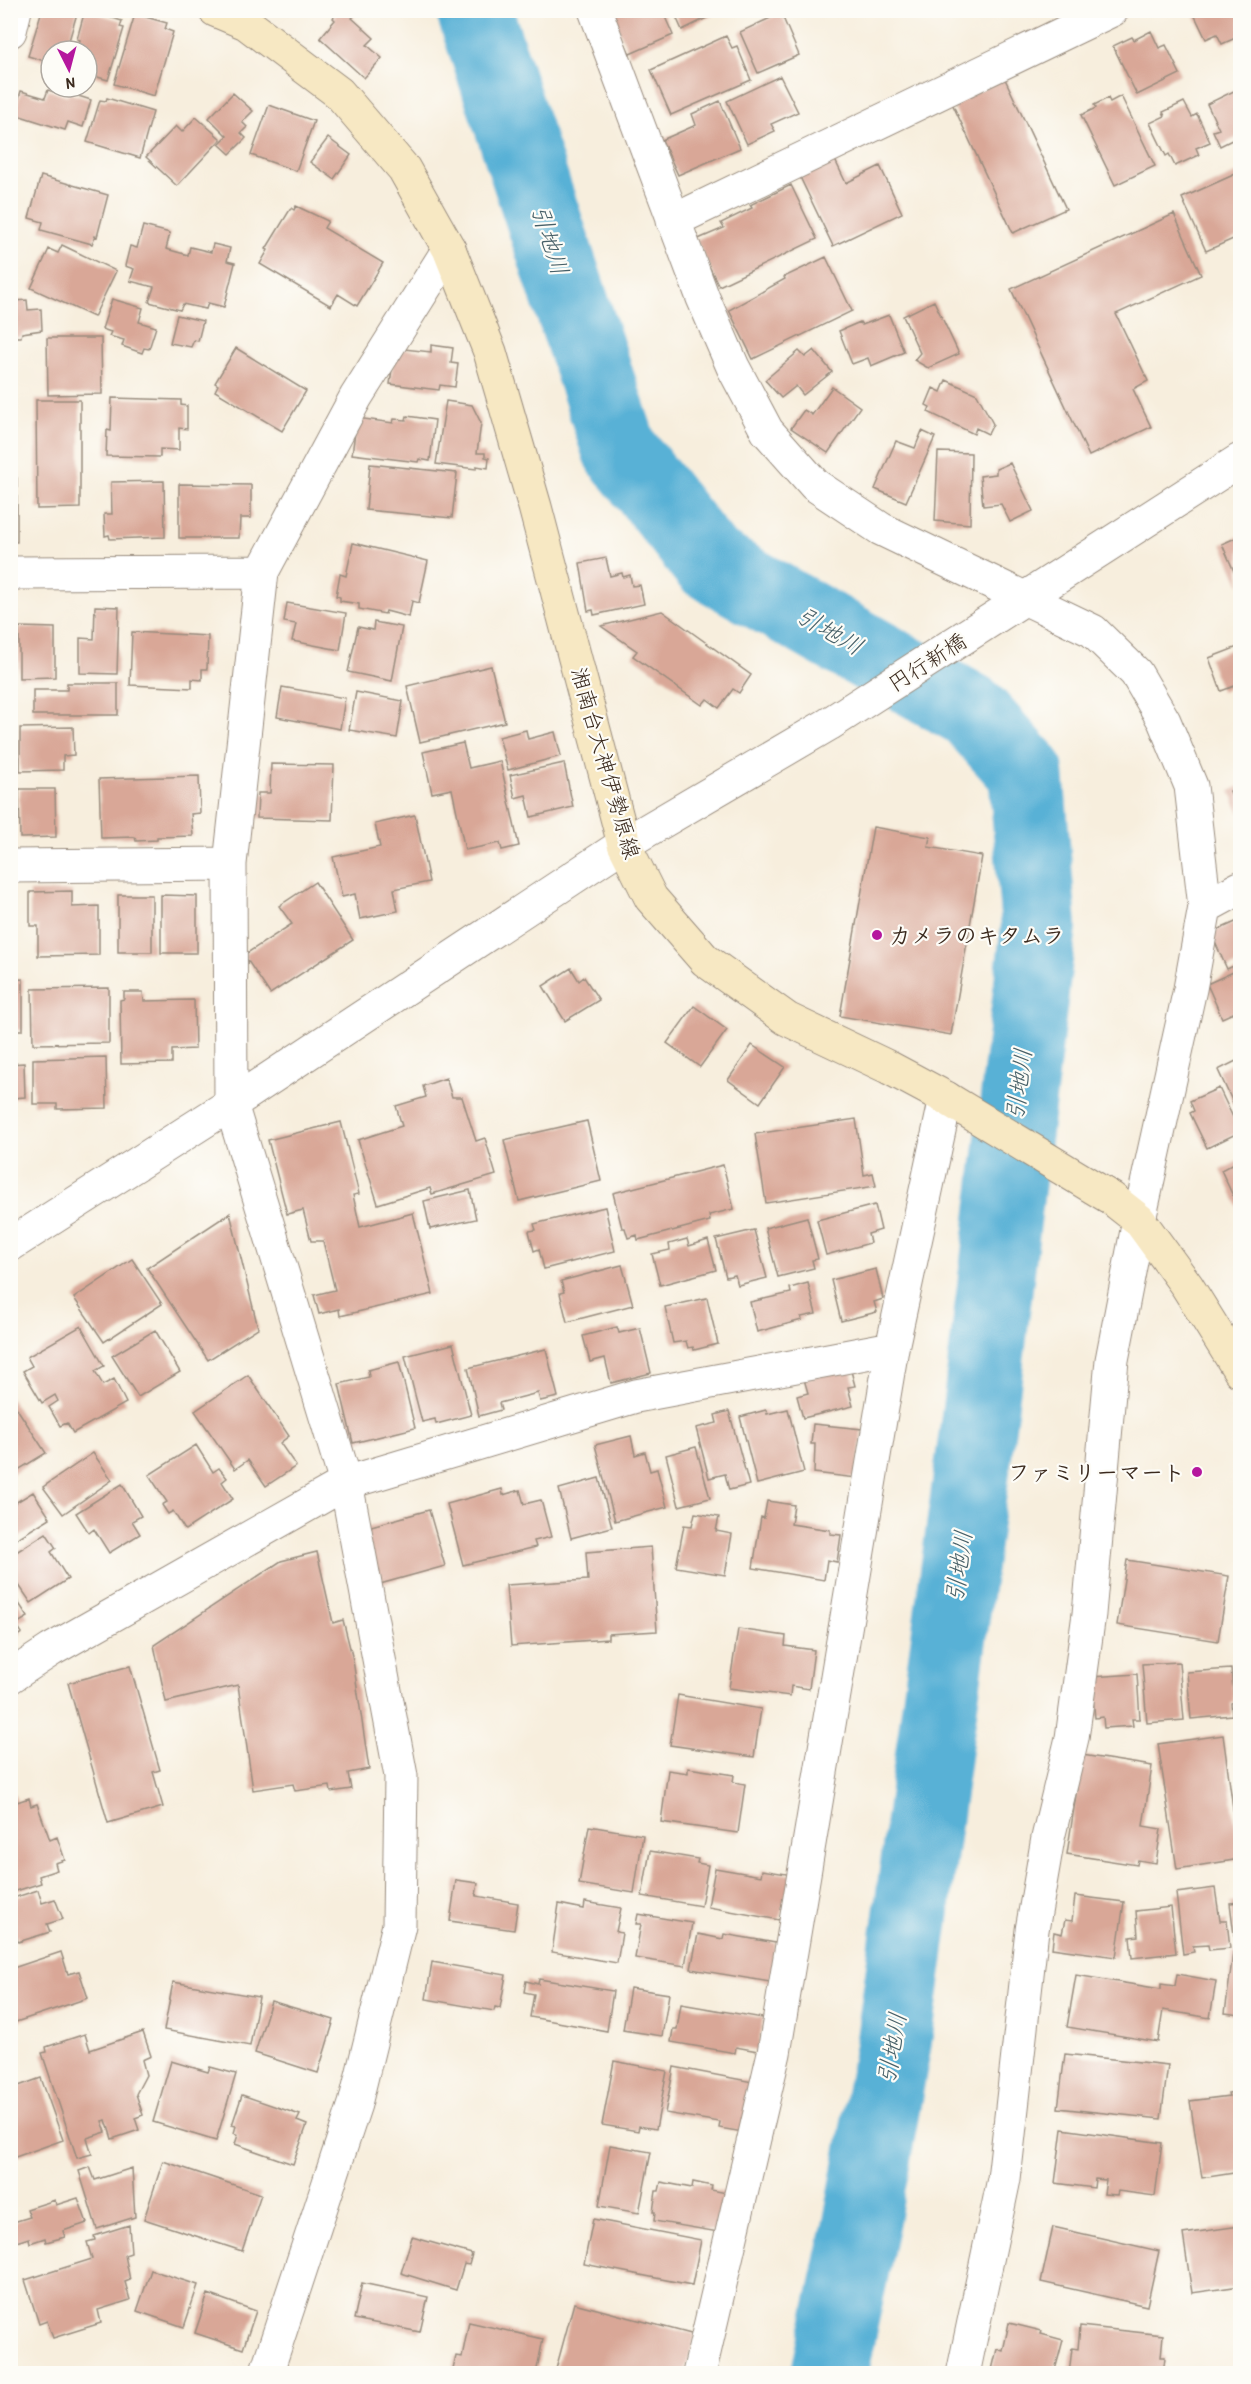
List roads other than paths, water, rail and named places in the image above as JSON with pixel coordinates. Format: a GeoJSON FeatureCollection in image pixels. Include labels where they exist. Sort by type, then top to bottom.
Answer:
{"type":"FeatureCollection","features":[{"type":"Feature","properties":{"kind":"main road","name":"湘南台大神伊勢原線"},"geometry":{"type":"LineString","coordinates":[[215,10],[250,17],[339,93],[404,169],[449,249],[490,352],[535,507],[624,844],[651,898],[705,960],[787,1019],[888,1067],[952,1102],[1111,1198],[1139,1220],[1187,1286],[1240,1371]]}},
{"type":"Feature","properties":{"kind":"street"},"geometry":{"type":"LineString","coordinates":[[10,31],[15,10]]}},
{"type":"Feature","properties":{"kind":"street"},"geometry":{"type":"LineString","coordinates":[[595,10],[673,221],[733,367],[767,430],[815,484],[881,530],[1093,631],[1136,673],[1164,721],[1191,786],[1205,907],[1112,1360],[1089,1614],[1072,1738],[1048,1839],[1032,1930],[1004,2179],[963,2373]]}},
{"type":"Feature","properties":{"kind":"street"},"geometry":{"type":"LineString","coordinates":[[673,221],[1112,10]]}},
{"type":"Feature","properties":{"kind":"street"},"geometry":{"type":"LineString","coordinates":[[266,2373],[355,2104],[399,1925],[401,1776],[346,1483],[231,1104],[230,864],[262,572],[356,397],[449,249]]}},
{"type":"Feature","properties":{"kind":"street","name":"円行新橋"},"geometry":{"type":"LineString","coordinates":[[10,1245],[231,1104],[624,844],[829,724],[1240,460]]}},
{"type":"Feature","properties":{"kind":"street"},"geometry":{"type":"LineString","coordinates":[[10,573],[262,572]]}},
{"type":"Feature","properties":{"kind":"street"},"geometry":{"type":"LineString","coordinates":[[10,866],[230,864]]}},
{"type":"Feature","properties":{"kind":"street"},"geometry":{"type":"LineString","coordinates":[[1205,907],[1240,888]]}},
{"type":"Feature","properties":{"kind":"street"},"geometry":{"type":"LineString","coordinates":[[699,2373],[774,2054],[892,1348],[952,1102]]}},
{"type":"Feature","properties":{"kind":"street"},"geometry":{"type":"LineString","coordinates":[[10,1677],[51,1650],[346,1483],[636,1396],[892,1348]]}},
{"type":"Feature","properties":{"kind":"waterway","name":"引地川"},"geometry":{"type":"LineString","coordinates":[[474,10],[620,450],[708,562],[971,711],[1026,772],[1039,926],[979,1418],[894,2041],[860,2229],[829,2374]]}},
{"type":"Feature","properties":{"kind":"place","name":"カメラのキタムラ"},"geometry":{"type":"Point","coordinates":[877,935]}},
{"type":"Feature","properties":{"kind":"place","name":"ファミリーマート"},"geometry":{"type":"Point","coordinates":[1197,1472]}}]}
